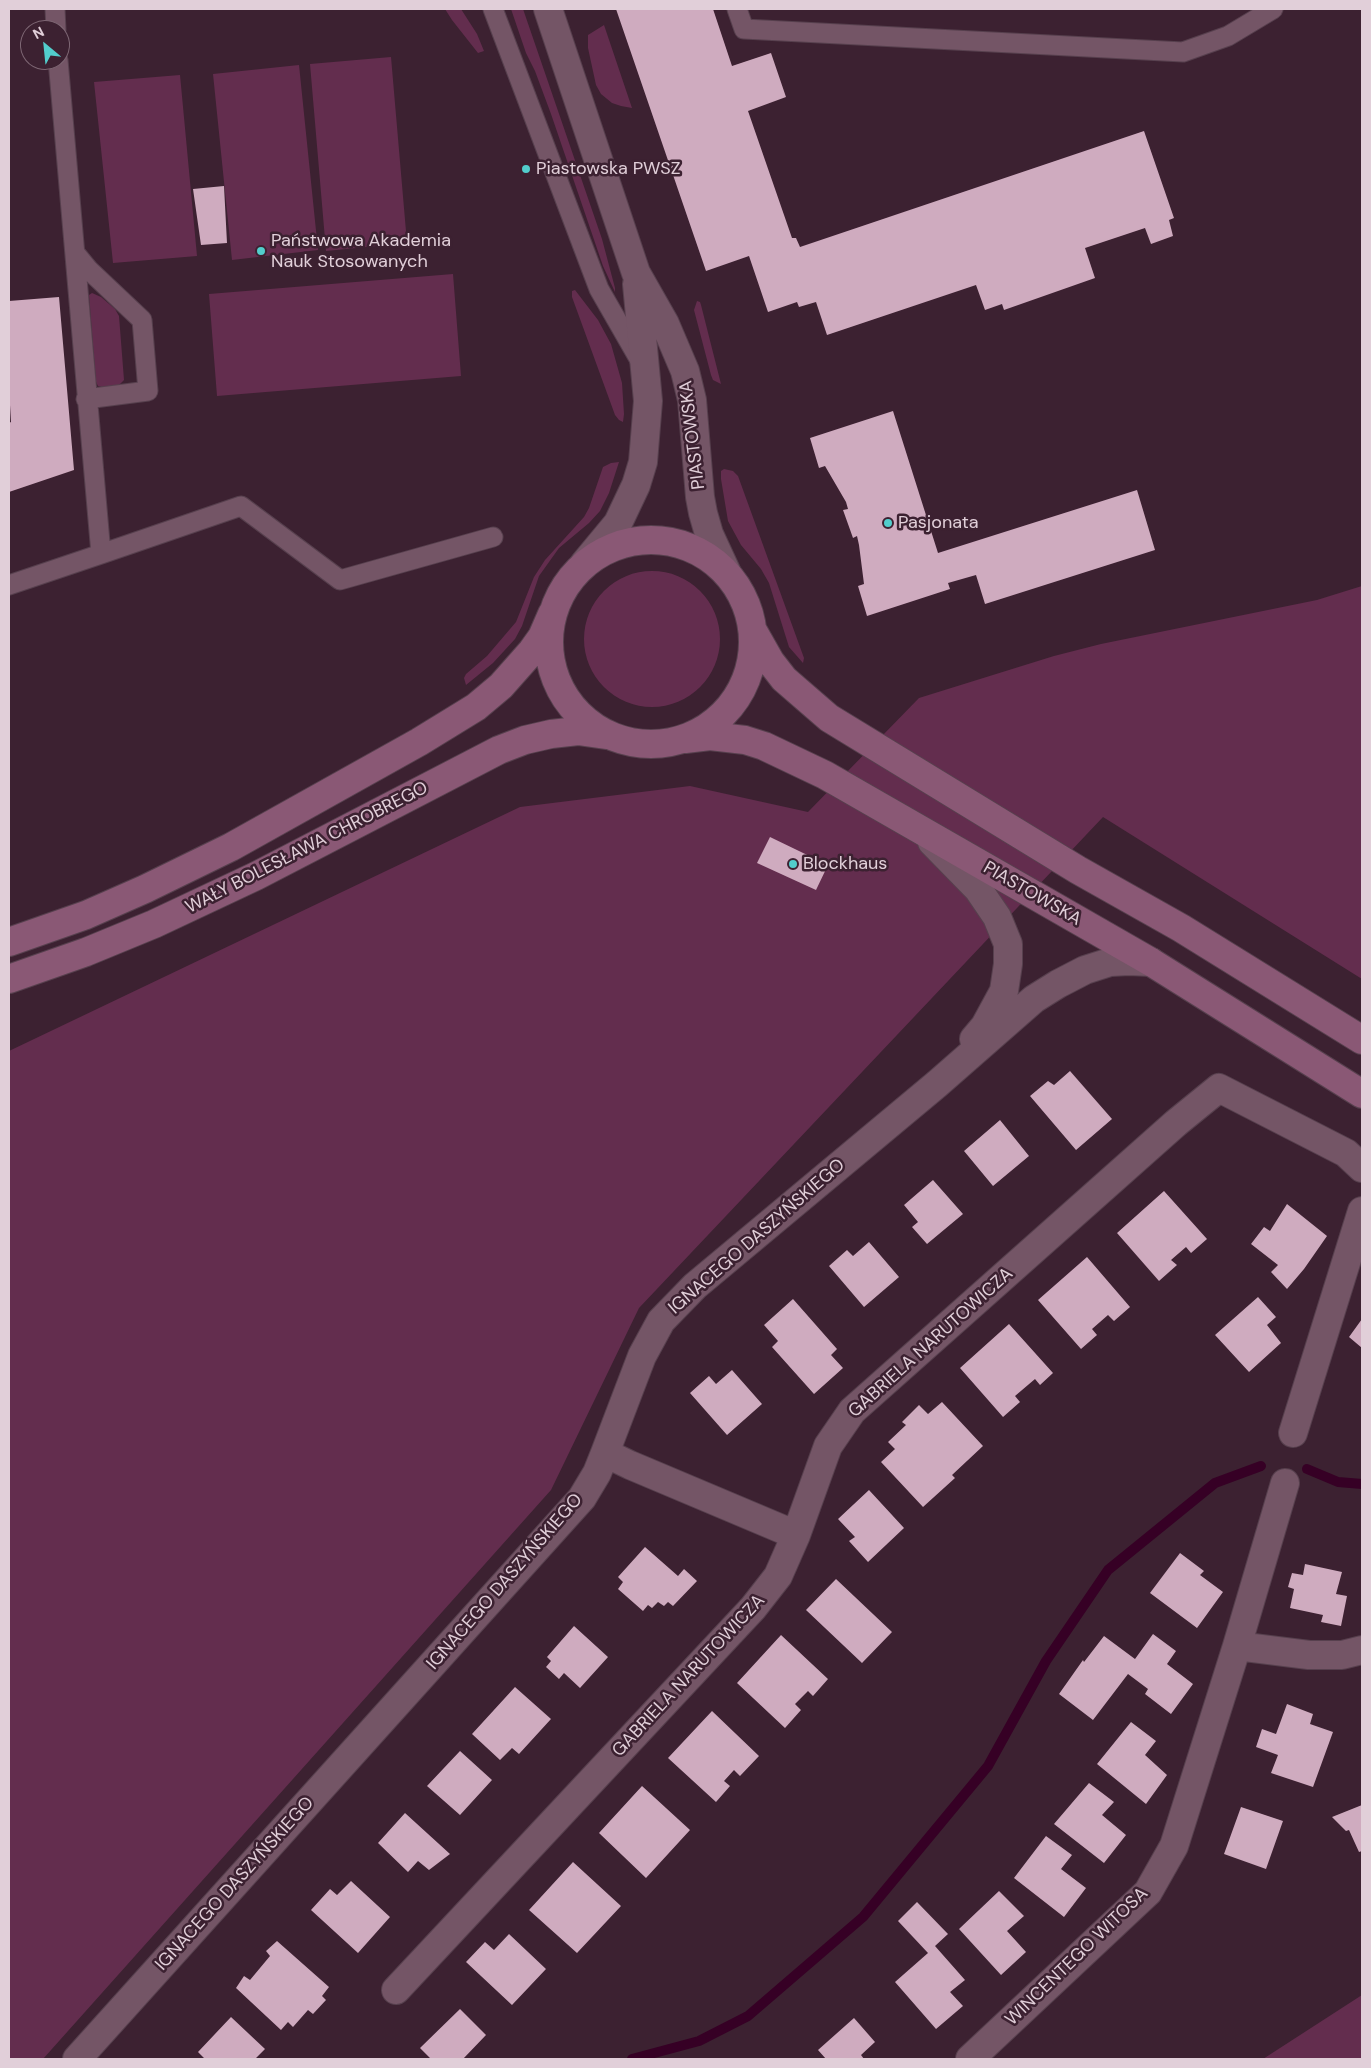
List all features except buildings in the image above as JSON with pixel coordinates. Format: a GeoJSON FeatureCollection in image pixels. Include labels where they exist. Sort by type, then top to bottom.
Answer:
{"type":"FeatureCollection","features":[{"type":"Feature","properties":{"kind":"main road","name":"WAŁY BOLESŁAWA CHROBREGO"},"geometry":{"type":"LineString","coordinates":[[9,942],[86,915],[145,889],[231,847],[419,742],[476,707],[501,686],[532,651],[542,637],[564,587],[584,564],[600,553],[618,545],[657,540],[677,543],[695,550],[712,560],[727,574],[745,602],[753,631]]}},
{"type":"Feature","properties":{"kind":"main road"},"geometry":{"type":"LineString","coordinates":[[552,614],[548,644],[552,671],[564,698],[583,719],[606,734]]}},
{"type":"Feature","properties":{"kind":"main road"},"geometry":{"type":"LineString","coordinates":[[685,739],[709,727],[738,697],[751,664],[753,631]]}},
{"type":"Feature","properties":{"kind":"main road"},"geometry":{"type":"LineString","coordinates":[[753,631],[770,661],[784,679],[829,718],[1078,870],[1181,928],[1362,1040]]}},
{"type":"Feature","properties":{"kind":"main road","name":"WAŁY BOLESŁAWA CHROBREGO"},"geometry":{"type":"LineString","coordinates":[[9,979],[86,952],[154,924],[256,876],[499,750],[551,734],[578,731],[606,734]]}},
{"type":"Feature","properties":{"kind":"main road","name":"PIASTOWSKA"},"geometry":{"type":"LineString","coordinates":[[606,734],[630,742],[657,743],[710,736],[728,737],[764,746],[825,775],[1151,962],[1362,1094]]}},
{"type":"Feature","properties":{"kind":"street","name":"PIASTOWSKA"},"geometry":{"type":"LineString","coordinates":[[548,9],[636,273],[665,324],[685,371],[692,400],[703,513],[709,534],[727,574]]}},
{"type":"Feature","properties":{"kind":"street","name":"PIASTOWSKA"},"geometry":{"type":"LineString","coordinates":[[584,564],[618,523],[636,485],[643,462],[646,444],[648,401],[636,273]]}},
{"type":"Feature","properties":{"kind":"street","name":"IGNACEGO DASZYŃSKIEGO"},"geometry":{"type":"LineString","coordinates":[[918,829],[962,870],[978,889],[997,917],[1008,944],[1008,964],[1004,991],[985,1026],[937,1084]]}},
{"type":"Feature","properties":{"kind":"street","name":"IGNACEGO DASZYŃSKIEGO"},"geometry":{"type":"LineString","coordinates":[[77,2059],[577,1504],[596,1473],[605,1453],[642,1356],[661,1321],[695,1286],[937,1084],[1034,999],[1085,970],[1110,962],[1151,962]]}},
{"type":"Feature","properties":{"kind":"street","name":"GABRIELA NARUTOWICZA"},"geometry":{"type":"LineString","coordinates":[[396,1990],[753,1608],[778,1576],[796,1535],[828,1446],[852,1411],[1176,1123],[1220,1088],[1346,1153],[1362,1168]]}},
{"type":"Feature","properties":{"kind":"street"},"geometry":{"type":"LineString","coordinates":[[1294,1433],[1362,1211]]}},
{"type":"Feature","properties":{"kind":"street"},"geometry":{"type":"LineString","coordinates":[[605,1453],[796,1535]]}},
{"type":"Feature","properties":{"kind":"street","name":"WINCENTEGO WITOSA"},"geometry":{"type":"LineString","coordinates":[[970,2059],[1148,1892],[1174,1846],[1237,1646],[1285,1483]]}},
{"type":"Feature","properties":{"kind":"street"},"geometry":{"type":"LineString","coordinates":[[1237,1646],[1309,1655],[1342,1656],[1362,1650]]}},
{"type":"Feature","properties":{"kind":"lane"},"geometry":{"type":"LineString","coordinates":[[493,9],[599,289],[624,336],[646,371]]}},
{"type":"Feature","properties":{"kind":"lane"},"geometry":{"type":"LineString","coordinates":[[737,9],[744,29],[1183,52],[1228,36],[1274,9]]}},
{"type":"Feature","properties":{"kind":"lane"},"geometry":{"type":"LineString","coordinates":[[59,70],[101,554]]}},
{"type":"Feature","properties":{"kind":"lane"},"geometry":{"type":"LineString","coordinates":[[75,253],[89,270],[142,320],[148,391],[86,398]]}},
{"type":"Feature","properties":{"kind":"lane"},"geometry":{"type":"LineString","coordinates":[[9,585],[241,506],[340,580],[493,537]]}},
{"type":"Feature","properties":{"kind":"shaded area"},"geometry":{"type":"Polygon","coordinates":[[[445,9],[461,9],[477,34],[484,51],[478,53],[445,9]]]}},
{"type":"Feature","properties":{"kind":"shaded area"},"geometry":{"type":"Polygon","coordinates":[[[511,9],[523,9],[602,239],[615,292],[603,266],[551,114],[535,71],[526,53],[511,9]]]}},
{"type":"Feature","properties":{"kind":"shaded area"},"geometry":{"type":"Polygon","coordinates":[[[604,25],[632,108],[612,103],[601,94],[596,85],[588,48],[588,35],[604,25]]]}},
{"type":"Feature","properties":{"kind":"shaded area"},"geometry":{"type":"Polygon","coordinates":[[[391,57],[407,243],[326,251],[310,64],[391,57]]]}},
{"type":"Feature","properties":{"kind":"shaded area"},"geometry":{"type":"Polygon","coordinates":[[[299,65],[318,250],[232,260],[213,74],[299,65]]]}},
{"type":"Feature","properties":{"kind":"shaded area"},"geometry":{"type":"Polygon","coordinates":[[[180,75],[197,256],[113,263],[94,82],[180,75]]]}},
{"type":"Feature","properties":{"kind":"shaded area"},"geometry":{"type":"Polygon","coordinates":[[[453,274],[461,376],[217,396],[209,294],[453,274]]]}},
{"type":"Feature","properties":{"kind":"shaded area"},"geometry":{"type":"Polygon","coordinates":[[[575,290],[598,320],[611,344],[622,383],[623,422],[615,415],[572,297],[572,291],[575,290]]]}},
{"type":"Feature","properties":{"kind":"shaded area"},"geometry":{"type":"Polygon","coordinates":[[[92,293],[101,297],[115,309],[119,316],[124,380],[118,386],[102,387],[98,386],[96,382],[89,295],[92,293]]]}},
{"type":"Feature","properties":{"kind":"shaded area"},"geometry":{"type":"Polygon","coordinates":[[[697,301],[701,305],[721,384],[713,380],[711,375],[694,310],[697,301]]]}},
{"type":"Feature","properties":{"kind":"shaded area"},"geometry":{"type":"Polygon","coordinates":[[[619,462],[609,493],[600,511],[589,523],[559,548],[539,576],[522,626],[515,639],[493,663],[466,685],[464,678],[466,674],[487,656],[516,622],[534,577],[545,560],[584,517],[603,467],[619,462]]]}},
{"type":"Feature","properties":{"kind":"shaded area"},"geometry":{"type":"Polygon","coordinates":[[[724,469],[733,471],[738,476],[804,658],[803,663],[789,647],[769,583],[761,569],[741,545],[728,521],[721,479],[721,471],[724,469]]]}},
{"type":"Feature","properties":{"kind":"shaded area"},"geometry":{"type":"Polygon","coordinates":[[[652,571],[678,577],[700,591],[714,613],[720,639],[714,665],[700,687],[678,701],[652,707],[626,701],[604,687],[590,665],[584,639],[590,613],[604,591],[626,577],[652,571]]]}},
{"type":"Feature","properties":{"kind":"shaded area"},"geometry":{"type":"Polygon","coordinates":[[[1362,586],[1362,979],[1103,817],[639,1308],[551,1490],[43,2059],[9,2059],[9,1051],[520,807],[690,786],[808,812],[919,698],[1054,656],[1101,644],[1317,600],[1362,586]]]}},
{"type":"Feature","properties":{"kind":"shaded area"},"geometry":{"type":"Polygon","coordinates":[[[1362,1995],[1362,2059],[1263,2059],[1362,1995]]]}},
{"type":"Feature","properties":{"kind":"waterway"},"geometry":{"type":"LineString","coordinates":[[632,2059],[699,2041],[748,2016],[863,1917],[988,1766],[1046,1661],[1108,1570],[1215,1483],[1261,1466]]}},
{"type":"Feature","properties":{"kind":"waterway"},"geometry":{"type":"LineString","coordinates":[[1307,1469],[1338,1482],[1362,1484]]}},
{"type":"Feature","properties":{"kind":"place","name":"Piastowska PWSZ"},"geometry":{"type":"Point","coordinates":[526,169]}},
{"type":"Feature","properties":{"kind":"place","name":"Państwowa Akademia Nauk Stosowanych"},"geometry":{"type":"Point","coordinates":[261,251]}},
{"type":"Feature","properties":{"kind":"place","name":"Pasjonata"},"geometry":{"type":"Point","coordinates":[888,523]}},
{"type":"Feature","properties":{"kind":"place","name":"Blockhaus"},"geometry":{"type":"Point","coordinates":[793,864]}}]}
